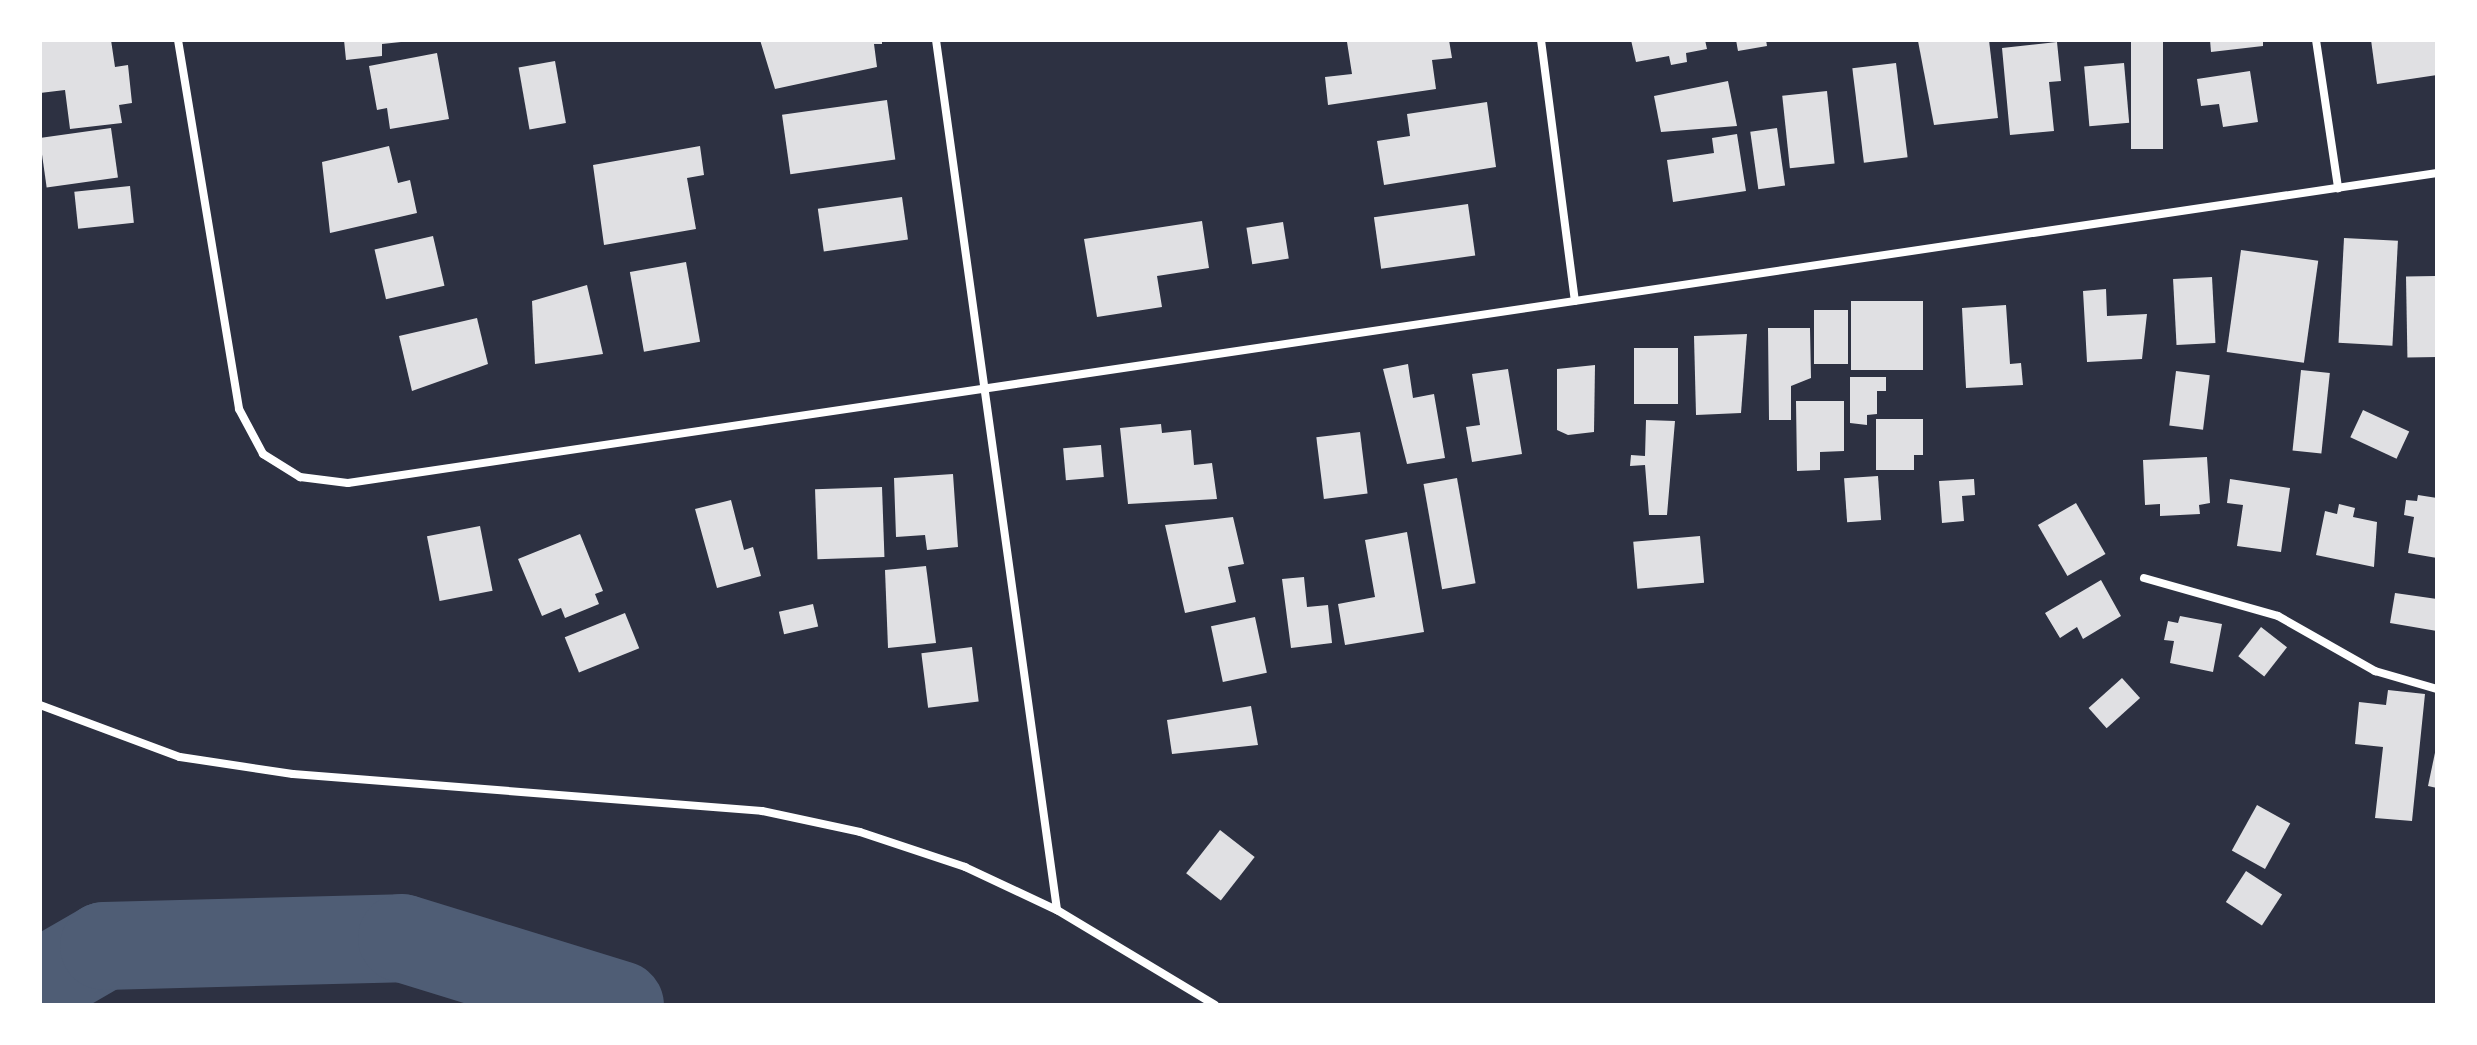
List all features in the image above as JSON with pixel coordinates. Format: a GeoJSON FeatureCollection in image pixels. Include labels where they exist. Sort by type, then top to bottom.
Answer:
{"type":"FeatureCollection","features":[{"type":"Feature","properties":{"kind":"street"},"geometry":{"type":"LineString","coordinates":[[178,40],[223,350],[239,409],[263,454],[300,477],[348,483],[2437,173]]}},
{"type":"Feature","properties":{"kind":"street"},"geometry":{"type":"LineString","coordinates":[[936,40],[1057,910]]}},
{"type":"Feature","properties":{"kind":"street"},"geometry":{"type":"LineString","coordinates":[[1541,40],[1575,301]]}},
{"type":"Feature","properties":{"kind":"street"},"geometry":{"type":"LineString","coordinates":[[2316,40],[2338,188]]}},
{"type":"Feature","properties":{"kind":"street"},"geometry":{"type":"LineString","coordinates":[[2144,578],[2278,616],[2375,671],[2437,689]]}},
{"type":"Feature","properties":{"kind":"street"},"geometry":{"type":"LineString","coordinates":[[40,705],[180,757],[237,766],[762,811],[875,837],[1057,910],[1215,1005]]}},
{"type":"Feature","properties":{"kind":"building"},"geometry":{"type":"Polygon","coordinates":[[[40,40],[111,40],[115,67],[128,65],[132,103],[119,105],[122,123],[70,129],[65,90],[40,93],[40,40]]]}},
{"type":"Feature","properties":{"kind":"building"},"geometry":{"type":"Polygon","coordinates":[[[344,40],[401,42],[382,44],[382,56],[346,60],[344,40]]]}},
{"type":"Feature","properties":{"kind":"building"},"geometry":{"type":"Polygon","coordinates":[[[760,40],[882,40],[882,44],[874,44],[877,67],[775,89],[760,40]]]}},
{"type":"Feature","properties":{"kind":"building"},"geometry":{"type":"Polygon","coordinates":[[[1449,40],[1452,58],[1432,60],[1436,89],[1328,105],[1325,77],[1352,74],[1347,42],[1449,40]]]}},
{"type":"Feature","properties":{"kind":"building"},"geometry":{"type":"Polygon","coordinates":[[[1631,40],[1705,40],[1707,49],[1686,53],[1687,62],[1671,65],[1669,56],[1636,62],[1631,40]]]}},
{"type":"Feature","properties":{"kind":"building"},"geometry":{"type":"Polygon","coordinates":[[[1736,40],[1766,40],[1767,46],[1738,51],[1736,40]]]}},
{"type":"Feature","properties":{"kind":"building"},"geometry":{"type":"Polygon","coordinates":[[[1989,40],[1998,118],[1934,125],[1918,41],[1989,40]]]}},
{"type":"Feature","properties":{"kind":"building"},"geometry":{"type":"Polygon","coordinates":[[[2131,40],[2163,40],[2163,149],[2131,149],[2131,40]]]}},
{"type":"Feature","properties":{"kind":"building"},"geometry":{"type":"Polygon","coordinates":[[[2210,40],[2263,40],[2263,46],[2211,52],[2210,40]]]}},
{"type":"Feature","properties":{"kind":"building"},"geometry":{"type":"Polygon","coordinates":[[[2371,40],[2437,40],[2437,75],[2377,84],[2371,40]]]}},
{"type":"Feature","properties":{"kind":"building"},"geometry":{"type":"Polygon","coordinates":[[[2057,42],[2061,81],[2049,82],[2054,131],[2010,135],[2002,48],[2057,42]]]}},
{"type":"Feature","properties":{"kind":"building"},"geometry":{"type":"Polygon","coordinates":[[[437,53],[449,119],[390,129],[387,108],[377,110],[369,66],[437,53]]]}},
{"type":"Feature","properties":{"kind":"building"},"geometry":{"type":"Polygon","coordinates":[[[555,61],[566,123],[530,129],[519,67],[555,61]]]}},
{"type":"Feature","properties":{"kind":"building"},"geometry":{"type":"Polygon","coordinates":[[[1896,63],[1908,157],[1864,163],[1852,68],[1896,63]]]}},
{"type":"Feature","properties":{"kind":"building"},"geometry":{"type":"Polygon","coordinates":[[[2124,63],[2129,123],[2089,126],[2084,66],[2124,63]]]}},
{"type":"Feature","properties":{"kind":"building"},"geometry":{"type":"Polygon","coordinates":[[[2250,71],[2258,122],[2223,127],[2219,104],[2201,106],[2197,79],[2250,71]]]}},
{"type":"Feature","properties":{"kind":"building"},"geometry":{"type":"Polygon","coordinates":[[[1728,81],[1737,126],[1661,132],[1654,96],[1728,81]]]}},
{"type":"Feature","properties":{"kind":"building"},"geometry":{"type":"Polygon","coordinates":[[[1827,91],[1835,164],[1790,168],[1782,96],[1827,91]]]}},
{"type":"Feature","properties":{"kind":"building"},"geometry":{"type":"Polygon","coordinates":[[[887,100],[895,159],[790,174],[782,115],[887,100]]]}},
{"type":"Feature","properties":{"kind":"building"},"geometry":{"type":"Polygon","coordinates":[[[1487,102],[1496,167],[1384,185],[1377,141],[1410,136],[1407,114],[1487,102]]]}},
{"type":"Feature","properties":{"kind":"building"},"geometry":{"type":"Polygon","coordinates":[[[111,128],[118,178],[47,188],[40,138],[111,128]]]}},
{"type":"Feature","properties":{"kind":"building"},"geometry":{"type":"Polygon","coordinates":[[[1777,128],[1785,185],[1758,189],[1750,132],[1777,128]]]}},
{"type":"Feature","properties":{"kind":"building"},"geometry":{"type":"Polygon","coordinates":[[[1737,134],[1746,191],[1673,202],[1667,160],[1714,153],[1712,138],[1737,134]]]}},
{"type":"Feature","properties":{"kind":"building"},"geometry":{"type":"Polygon","coordinates":[[[389,146],[398,183],[410,180],[417,213],[330,233],[322,162],[389,146]]]}},
{"type":"Feature","properties":{"kind":"building"},"geometry":{"type":"Polygon","coordinates":[[[700,146],[704,175],[687,178],[696,229],[604,245],[593,165],[700,146]]]}},
{"type":"Feature","properties":{"kind":"building"},"geometry":{"type":"Polygon","coordinates":[[[130,186],[134,223],[78,229],[74,192],[130,186]]]}},
{"type":"Feature","properties":{"kind":"building"},"geometry":{"type":"Polygon","coordinates":[[[902,197],[908,240],[824,251],[818,209],[902,197]]]}},
{"type":"Feature","properties":{"kind":"building"},"geometry":{"type":"Polygon","coordinates":[[[1468,204],[1475,255],[1381,269],[1374,217],[1468,204]]]}},
{"type":"Feature","properties":{"kind":"building"},"geometry":{"type":"Polygon","coordinates":[[[1202,221],[1209,268],[1157,276],[1162,307],[1097,317],[1084,239],[1202,221]]]}},
{"type":"Feature","properties":{"kind":"building"},"geometry":{"type":"Polygon","coordinates":[[[1283,222],[1289,259],[1252,264],[1246,228],[1283,222]]]}},
{"type":"Feature","properties":{"kind":"building"},"geometry":{"type":"Polygon","coordinates":[[[433,236],[444,286],[386,299],[375,249],[433,236]]]}},
{"type":"Feature","properties":{"kind":"building"},"geometry":{"type":"Polygon","coordinates":[[[2344,238],[2398,241],[2392,346],[2339,343],[2344,238]]]}},
{"type":"Feature","properties":{"kind":"building"},"geometry":{"type":"Polygon","coordinates":[[[2241,250],[2318,261],[2304,363],[2227,352],[2241,250]]]}},
{"type":"Feature","properties":{"kind":"building"},"geometry":{"type":"Polygon","coordinates":[[[686,262],[700,342],[644,352],[630,272],[686,262]]]}},
{"type":"Feature","properties":{"kind":"building"},"geometry":{"type":"Polygon","coordinates":[[[2436,276],[2437,357],[2407,358],[2406,277],[2436,276]]]}},
{"type":"Feature","properties":{"kind":"building"},"geometry":{"type":"Polygon","coordinates":[[[2212,277],[2215,343],[2177,345],[2173,279],[2212,277]]]}},
{"type":"Feature","properties":{"kind":"building"},"geometry":{"type":"Polygon","coordinates":[[[587,285],[603,354],[535,364],[532,301],[587,285]]]}},
{"type":"Feature","properties":{"kind":"building"},"geometry":{"type":"Polygon","coordinates":[[[2106,289],[2107,316],[2147,314],[2142,359],[2087,362],[2083,291],[2106,289]]]}},
{"type":"Feature","properties":{"kind":"building"},"geometry":{"type":"Polygon","coordinates":[[[1851,301],[1923,301],[1923,370],[1851,370],[1851,301]]]}},
{"type":"Feature","properties":{"kind":"building"},"geometry":{"type":"Polygon","coordinates":[[[2006,305],[2010,364],[2021,363],[2023,385],[1966,388],[1962,308],[2006,305]]]}},
{"type":"Feature","properties":{"kind":"building"},"geometry":{"type":"Polygon","coordinates":[[[1814,310],[1848,310],[1848,364],[1814,364],[1814,310]]]}},
{"type":"Feature","properties":{"kind":"building"},"geometry":{"type":"Polygon","coordinates":[[[477,318],[488,364],[412,391],[399,336],[477,318]]]}},
{"type":"Feature","properties":{"kind":"building"},"geometry":{"type":"Polygon","coordinates":[[[1768,328],[1810,328],[1811,378],[1791,386],[1791,420],[1769,420],[1768,328]]]}},
{"type":"Feature","properties":{"kind":"building"},"geometry":{"type":"Polygon","coordinates":[[[1747,334],[1741,413],[1696,415],[1694,336],[1747,334]]]}},
{"type":"Feature","properties":{"kind":"building"},"geometry":{"type":"Polygon","coordinates":[[[1634,348],[1678,348],[1678,404],[1634,404],[1634,348]]]}},
{"type":"Feature","properties":{"kind":"building"},"geometry":{"type":"Polygon","coordinates":[[[1408,364],[1413,398],[1434,394],[1445,458],[1407,464],[1383,369],[1408,364]]]}},
{"type":"Feature","properties":{"kind":"building"},"geometry":{"type":"Polygon","coordinates":[[[1595,365],[1594,432],[1568,435],[1557,430],[1557,369],[1595,365]]]}},
{"type":"Feature","properties":{"kind":"building"},"geometry":{"type":"Polygon","coordinates":[[[1508,369],[1522,454],[1472,462],[1466,427],[1480,425],[1472,374],[1508,369]]]}},
{"type":"Feature","properties":{"kind":"building"},"geometry":{"type":"Polygon","coordinates":[[[2301,370],[2330,373],[2321,454],[2293,451],[2301,370]]]}},
{"type":"Feature","properties":{"kind":"building"},"geometry":{"type":"Polygon","coordinates":[[[2176,371],[2210,375],[2203,430],[2169,426],[2176,371]]]}},
{"type":"Feature","properties":{"kind":"building"},"geometry":{"type":"Polygon","coordinates":[[[1850,377],[1886,377],[1886,391],[1877,391],[1877,414],[1867,415],[1867,425],[1850,423],[1850,377]]]}},
{"type":"Feature","properties":{"kind":"building"},"geometry":{"type":"Polygon","coordinates":[[[1796,401],[1844,401],[1844,451],[1820,452],[1820,470],[1797,471],[1796,401]]]}},
{"type":"Feature","properties":{"kind":"building"},"geometry":{"type":"Polygon","coordinates":[[[2363,410],[2409,432],[2397,459],[2350,437],[2363,410]]]}},
{"type":"Feature","properties":{"kind":"building"},"geometry":{"type":"Polygon","coordinates":[[[1876,419],[1923,419],[1923,455],[1914,455],[1914,470],[1876,470],[1876,419]]]}},
{"type":"Feature","properties":{"kind":"building"},"geometry":{"type":"Polygon","coordinates":[[[1646,420],[1675,421],[1667,515],[1649,515],[1645,465],[1630,466],[1631,455],[1645,456],[1646,420]]]}},
{"type":"Feature","properties":{"kind":"building"},"geometry":{"type":"Polygon","coordinates":[[[1161,424],[1162,433],[1191,430],[1194,465],[1212,463],[1217,499],[1128,504],[1120,428],[1161,424]]]}},
{"type":"Feature","properties":{"kind":"building"},"geometry":{"type":"Polygon","coordinates":[[[1360,432],[1368,494],[1324,499],[1316,437],[1360,432]]]}},
{"type":"Feature","properties":{"kind":"building"},"geometry":{"type":"Polygon","coordinates":[[[1101,445],[1104,477],[1066,480],[1063,448],[1101,445]]]}},
{"type":"Feature","properties":{"kind":"building"},"geometry":{"type":"Polygon","coordinates":[[[2207,457],[2210,503],[2199,505],[2200,514],[2160,516],[2160,504],[2145,505],[2143,460],[2207,457]]]}},
{"type":"Feature","properties":{"kind":"building"},"geometry":{"type":"Polygon","coordinates":[[[953,474],[958,547],[927,550],[925,535],[896,537],[894,478],[953,474]]]}},
{"type":"Feature","properties":{"kind":"building"},"geometry":{"type":"Polygon","coordinates":[[[1878,476],[1881,520],[1847,522],[1844,478],[1878,476]]]}},
{"type":"Feature","properties":{"kind":"building"},"geometry":{"type":"Polygon","coordinates":[[[1457,478],[1476,583],[1442,589],[1424,484],[1457,478]]]}},
{"type":"Feature","properties":{"kind":"building"},"geometry":{"type":"Polygon","coordinates":[[[1974,479],[1975,495],[1962,496],[1964,521],[1942,523],[1939,481],[1974,479]]]}},
{"type":"Feature","properties":{"kind":"building"},"geometry":{"type":"Polygon","coordinates":[[[2230,479],[2290,488],[2281,552],[2237,546],[2243,505],[2227,503],[2230,479]]]}},
{"type":"Feature","properties":{"kind":"building"},"geometry":{"type":"Polygon","coordinates":[[[882,487],[884,557],[817,559],[815,489],[882,487]]]}},
{"type":"Feature","properties":{"kind":"building"},"geometry":{"type":"Polygon","coordinates":[[[2418,495],[2437,498],[2437,558],[2408,553],[2414,517],[2404,515],[2406,500],[2417,501],[2418,495]]]}},
{"type":"Feature","properties":{"kind":"building"},"geometry":{"type":"Polygon","coordinates":[[[731,500],[744,550],[753,547],[761,576],[717,588],[695,509],[731,500]]]}},
{"type":"Feature","properties":{"kind":"building"},"geometry":{"type":"Polygon","coordinates":[[[2076,503],[2106,554],[2067,576],[2038,525],[2076,503]]]}},
{"type":"Feature","properties":{"kind":"building"},"geometry":{"type":"Polygon","coordinates":[[[2339,504],[2355,508],[2353,517],[2377,522],[2374,567],[2316,555],[2325,511],[2337,514],[2339,504]]]}},
{"type":"Feature","properties":{"kind":"building"},"geometry":{"type":"Polygon","coordinates":[[[1233,517],[1244,564],[1228,567],[1236,602],[1185,613],[1165,525],[1233,517]]]}},
{"type":"Feature","properties":{"kind":"building"},"geometry":{"type":"Polygon","coordinates":[[[480,526],[493,591],[440,601],[427,536],[480,526]]]}},
{"type":"Feature","properties":{"kind":"building"},"geometry":{"type":"Polygon","coordinates":[[[1407,532],[1424,632],[1345,645],[1338,604],[1375,597],[1365,540],[1407,532]]]}},
{"type":"Feature","properties":{"kind":"building"},"geometry":{"type":"Polygon","coordinates":[[[580,534],[603,591],[595,594],[599,604],[565,618],[561,608],[542,616],[518,559],[580,534]]]}},
{"type":"Feature","properties":{"kind":"building"},"geometry":{"type":"Polygon","coordinates":[[[1700,536],[1704,583],[1637,589],[1633,542],[1700,536]]]}},
{"type":"Feature","properties":{"kind":"building"},"geometry":{"type":"Polygon","coordinates":[[[926,566],[936,643],[888,648],[885,570],[926,566]]]}},
{"type":"Feature","properties":{"kind":"building"},"geometry":{"type":"Polygon","coordinates":[[[1304,577],[1307,607],[1328,605],[1332,643],[1291,648],[1282,579],[1304,577]]]}},
{"type":"Feature","properties":{"kind":"building"},"geometry":{"type":"Polygon","coordinates":[[[2101,580],[2121,616],[2083,639],[2077,627],[2060,638],[2045,613],[2101,580]]]}},
{"type":"Feature","properties":{"kind":"building"},"geometry":{"type":"Polygon","coordinates":[[[2395,593],[2437,599],[2437,631],[2390,623],[2395,593]]]}},
{"type":"Feature","properties":{"kind":"building"},"geometry":{"type":"Polygon","coordinates":[[[813,604],[818,626],[784,634],[779,612],[813,604]]]}},
{"type":"Feature","properties":{"kind":"building"},"geometry":{"type":"Polygon","coordinates":[[[625,613],[639,648],[579,673],[565,637],[625,613]]]}},
{"type":"Feature","properties":{"kind":"building"},"geometry":{"type":"Polygon","coordinates":[[[2180,616],[2222,624],[2213,672],[2170,663],[2174,641],[2164,640],[2168,621],[2178,623],[2180,616]]]}},
{"type":"Feature","properties":{"kind":"building"},"geometry":{"type":"Polygon","coordinates":[[[1255,617],[1267,673],[1223,682],[1211,626],[1255,617]]]}},
{"type":"Feature","properties":{"kind":"building"},"geometry":{"type":"Polygon","coordinates":[[[2261,627],[2287,647],[2264,676],[2238,656],[2261,627]]]}},
{"type":"Feature","properties":{"kind":"building"},"geometry":{"type":"Polygon","coordinates":[[[972,647],[979,702],[928,708],[921,653],[972,647]]]}},
{"type":"Feature","properties":{"kind":"building"},"geometry":{"type":"Polygon","coordinates":[[[2122,678],[2140,698],[2107,728],[2089,708],[2122,678]]]}},
{"type":"Feature","properties":{"kind":"building"},"geometry":{"type":"Polygon","coordinates":[[[2388,690],[2425,694],[2412,821],[2375,818],[2383,747],[2355,744],[2359,702],[2386,705],[2388,690]]]}},
{"type":"Feature","properties":{"kind":"building"},"geometry":{"type":"Polygon","coordinates":[[[1251,706],[1258,745],[1172,754],[1167,720],[1251,706]]]}},
{"type":"Feature","properties":{"kind":"building"},"geometry":{"type":"Polygon","coordinates":[[[2437,748],[2437,788],[2428,786],[2437,748]]]}},
{"type":"Feature","properties":{"kind":"building"},"geometry":{"type":"Polygon","coordinates":[[[2257,805],[2290,823],[2265,869],[2232,850],[2257,805]]]}},
{"type":"Feature","properties":{"kind":"building"},"geometry":{"type":"Polygon","coordinates":[[[1220,830],[1255,857],[1221,900],[1186,873],[1220,830]]]}},
{"type":"Feature","properties":{"kind":"building"},"geometry":{"type":"Polygon","coordinates":[[[2246,871],[2282,894],[2262,925],[2226,902],[2246,871]]]}},
{"type":"Feature","properties":{"kind":"waterway"},"geometry":{"type":"LineString","coordinates":[[40,983],[104,946],[402,938],[620,1005]]}}]}
